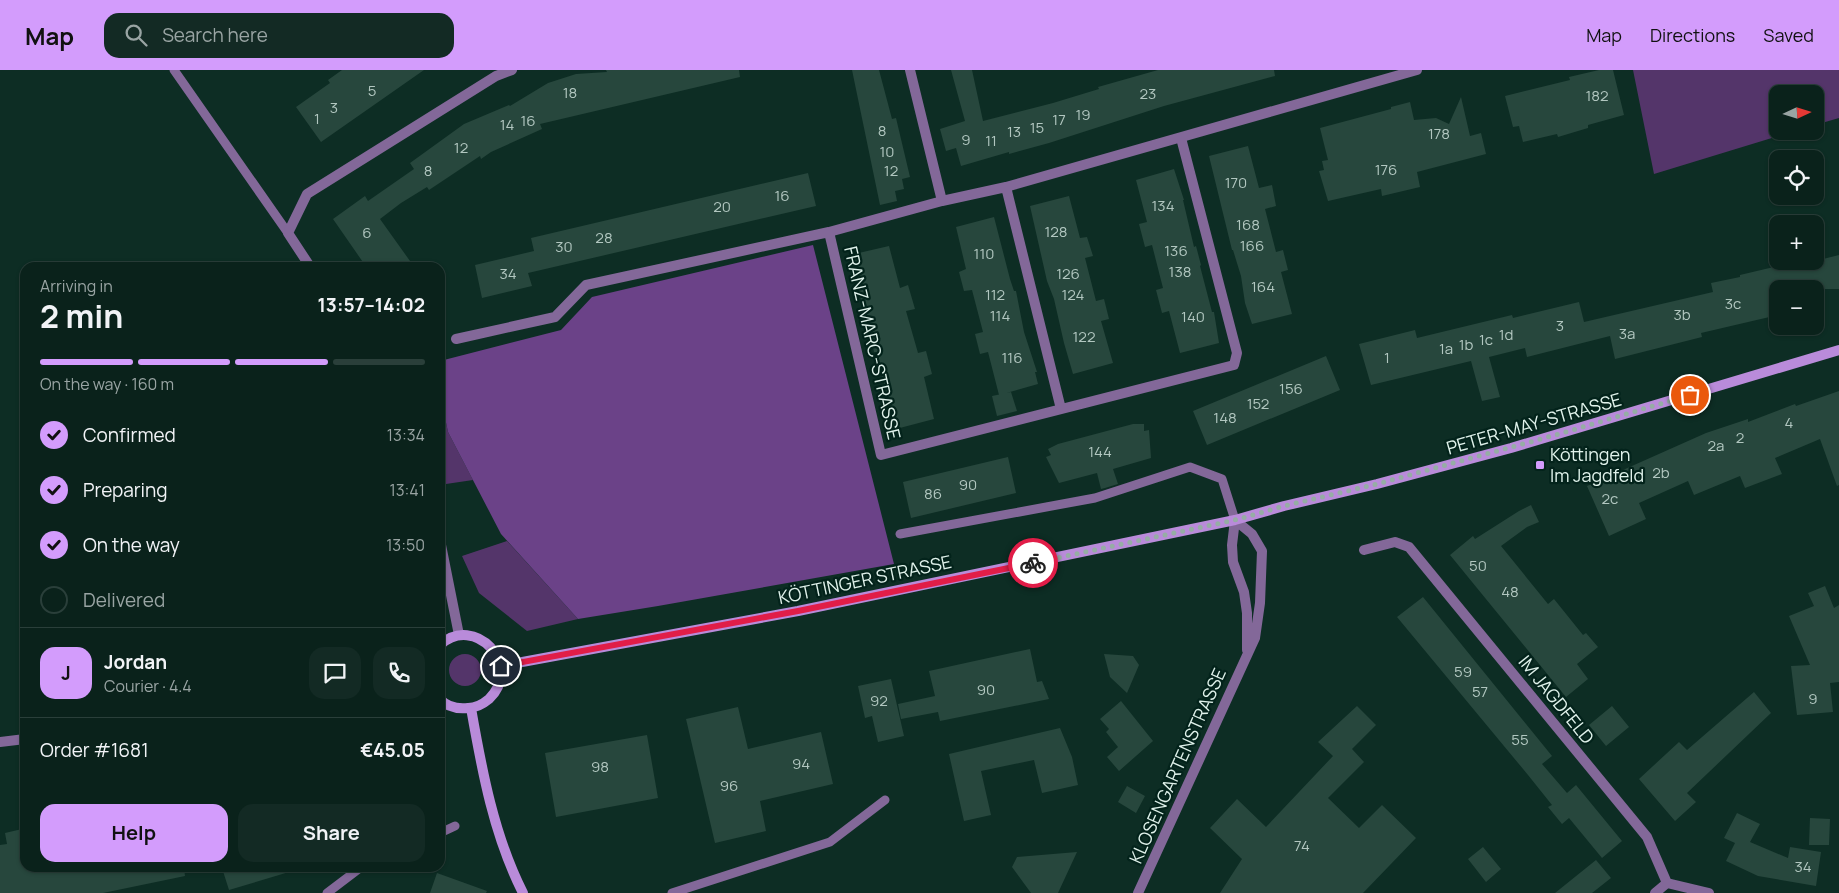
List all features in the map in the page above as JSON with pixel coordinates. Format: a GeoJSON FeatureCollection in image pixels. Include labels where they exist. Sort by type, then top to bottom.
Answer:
{"type":"FeatureCollection","features":[{"type":"Feature","properties":{"kind":"main road","name":"PETER-MAY-STRASSE"},"geometry":{"type":"LineString","coordinates":[[1235,520],[1511,448],[1839,350]]}},
{"type":"Feature","properties":{"kind":"main road","name":"KÖTTINGER STRASSE"},"geometry":{"type":"LineString","coordinates":[[501,666],[798,611],[1235,520]]}},
{"type":"Feature","properties":{"kind":"main road"},"geometry":{"type":"LineString","coordinates":[[445,640],[459,635],[473,636],[486,642],[496,652],[501,666],[500,680],[495,693],[484,703],[471,708],[457,708],[445,702]]}},
{"type":"Feature","properties":{"kind":"main road"},"geometry":{"type":"LineString","coordinates":[[471,708],[489,801],[511,869],[523,893]]}},
{"type":"Feature","properties":{"kind":"street"},"geometry":{"type":"LineString","coordinates":[[306,262],[288,233],[307,194],[496,76],[512,70]]}},
{"type":"Feature","properties":{"kind":"street"},"geometry":{"type":"LineString","coordinates":[[910,70],[942,201]]}},
{"type":"Feature","properties":{"kind":"street","name":"FRANZ-MARC-STRASSE"},"geometry":{"type":"LineString","coordinates":[[456,339],[555,317],[586,284],[829,232],[942,201],[1006,187],[1417,70]]}},
{"type":"Feature","properties":{"kind":"street","name":"FRANZ-MARC-STRASSE"},"geometry":{"type":"LineString","coordinates":[[829,232],[881,455],[1234,365],[1238,353],[1181,138]]}},
{"type":"Feature","properties":{"kind":"street"},"geometry":{"type":"LineString","coordinates":[[1006,187],[1061,409]]}},
{"type":"Feature","properties":{"kind":"street","name":"KLOSENGARTENSTRASSE"},"geometry":{"type":"LineString","coordinates":[[1235,520],[1232,545],[1233,562],[1244,592],[1247,613],[1247,653]]}},
{"type":"Feature","properties":{"kind":"street","name":"KLOSENGARTENSTRASSE"},"geometry":{"type":"LineString","coordinates":[[1138,893],[1255,638],[1260,603],[1262,552],[1252,534],[1235,520]]}},
{"type":"Feature","properties":{"kind":"street","name":"IM JAGDFELD"},"geometry":{"type":"LineString","coordinates":[[1364,550],[1394,542],[1409,547],[1648,837],[1667,883]]}},
{"type":"Feature","properties":{"kind":"street"},"geometry":{"type":"LineString","coordinates":[[445,565],[459,635]]}},
{"type":"Feature","properties":{"kind":"street"},"geometry":{"type":"LineString","coordinates":[[0,742],[20,740]]}},
{"type":"Feature","properties":{"kind":"street"},"geometry":{"type":"LineString","coordinates":[[1655,893],[1667,883],[1709,893]]}},
{"type":"Feature","properties":{"kind":"lane"},"geometry":{"type":"LineString","coordinates":[[174,70],[288,233]]}},
{"type":"Feature","properties":{"kind":"lane"},"geometry":{"type":"LineString","coordinates":[[900,534],[1095,498],[1190,467],[1222,479],[1235,520]]}},
{"type":"Feature","properties":{"kind":"lane"},"geometry":{"type":"LineString","coordinates":[[672,893],[830,842],[885,800]]}},
{"type":"Feature","properties":{"kind":"lane"},"geometry":{"type":"LineString","coordinates":[[445,831],[455,826]]}},
{"type":"Feature","properties":{"kind":"lane"},"geometry":{"type":"LineString","coordinates":[[326,893],[355,872]]}},
{"type":"Feature","properties":{"kind":"shaded area"},"geometry":{"type":"Polygon","coordinates":[[[1633,70],[1839,70],[1839,118],[1824,122],[1824,85],[1769,85],[1769,139],[1654,174],[1633,70]]]}},
{"type":"Feature","properties":{"kind":"shaded area"},"geometry":{"type":"Polygon","coordinates":[[[813,245],[894,564],[578,619],[501,534],[448,432],[445,418],[445,360],[561,330],[592,297],[813,245]]]}},
{"type":"Feature","properties":{"kind":"shaded area"},"geometry":{"type":"Polygon","coordinates":[[[445,418],[448,432],[473,480],[446,484],[445,418]]]}},
{"type":"Feature","properties":{"kind":"shaded area"},"geometry":{"type":"Polygon","coordinates":[[[507,541],[578,619],[527,631],[479,593],[462,556],[507,541]]]}},
{"type":"Feature","properties":{"kind":"shaded area"},"geometry":{"type":"Polygon","coordinates":[[[465,654],[471,655],[476,659],[480,664],[480,676],[476,681],[471,685],[465,686],[459,685],[454,681],[450,676],[449,670],[450,664],[454,659],[459,655],[465,654]]]}},
{"type":"Feature","properties":{"kind":"building"},"geometry":{"type":"Polygon","coordinates":[[[342,70],[424,70],[321,142],[296,107],[330,83],[328,80],[342,70]]]}},
{"type":"Feature","properties":{"kind":"building"},"geometry":{"type":"Polygon","coordinates":[[[606,70],[739,70],[740,77],[540,124],[542,129],[491,152],[481,159],[480,156],[429,190],[427,187],[401,203],[380,219],[411,262],[363,262],[333,219],[365,196],[368,201],[414,169],[410,163],[464,124],[510,106],[548,83],[576,74],[607,72],[606,70]]]}},
{"type":"Feature","properties":{"kind":"building"},"geometry":{"type":"Polygon","coordinates":[[[852,70],[879,70],[892,119],[896,118],[910,177],[902,179],[904,189],[895,191],[897,201],[880,205],[852,70]]]}},
{"type":"Feature","properties":{"kind":"building"},"geometry":{"type":"Polygon","coordinates":[[[951,70],[972,70],[983,121],[1053,103],[1099,89],[1098,87],[1158,70],[1274,70],[1275,76],[1164,106],[1049,143],[961,166],[956,148],[946,151],[940,129],[965,121],[951,70]]]}},
{"type":"Feature","properties":{"kind":"building"},"geometry":{"type":"Polygon","coordinates":[[[1599,70],[1613,70],[1624,115],[1588,125],[1588,128],[1558,137],[1557,134],[1523,142],[1519,126],[1513,127],[1505,96],[1570,80],[1569,77],[1599,70]]]}},
{"type":"Feature","properties":{"kind":"building"},"geometry":{"type":"Polygon","coordinates":[[[1461,97],[1470,136],[1481,133],[1486,154],[1417,172],[1420,187],[1382,196],[1381,189],[1328,201],[1319,171],[1324,170],[1322,161],[1328,160],[1320,128],[1410,102],[1414,120],[1436,118],[1449,124],[1461,97]]]}},
{"type":"Feature","properties":{"kind":"building"},"geometry":{"type":"Polygon","coordinates":[[[1248,146],[1259,188],[1272,185],[1276,206],[1265,209],[1276,252],[1283,250],[1288,270],[1281,272],[1292,314],[1252,324],[1245,303],[1241,276],[1232,250],[1209,156],[1248,146]]]}},
{"type":"Feature","properties":{"kind":"building"},"geometry":{"type":"Polygon","coordinates":[[[1174,169],[1184,200],[1194,247],[1196,246],[1212,312],[1214,312],[1219,343],[1180,353],[1169,311],[1162,313],[1156,290],[1163,288],[1152,245],[1145,247],[1139,224],[1147,222],[1136,180],[1174,169]]]}},
{"type":"Feature","properties":{"kind":"building"},"geometry":{"type":"Polygon","coordinates":[[[808,173],[816,206],[528,273],[532,286],[482,298],[475,265],[534,251],[531,238],[808,173]]]}},
{"type":"Feature","properties":{"kind":"building"},"geometry":{"type":"Polygon","coordinates":[[[1069,196],[1080,238],[1087,237],[1093,256],[1085,258],[1096,301],[1104,299],[1109,319],[1101,321],[1113,363],[1073,374],[1054,299],[1047,281],[1030,206],[1069,196]]]}},
{"type":"Feature","properties":{"kind":"building"},"geometry":{"type":"Polygon","coordinates":[[[994,217],[1010,279],[1014,291],[1016,291],[1024,332],[1037,372],[1035,372],[1038,384],[999,395],[988,352],[980,354],[975,334],[983,332],[972,290],[964,291],[959,272],[966,269],[956,227],[994,217]]]}},
{"type":"Feature","properties":{"kind":"building"},"geometry":{"type":"Polygon","coordinates":[[[889,246],[900,288],[908,285],[915,309],[906,311],[918,353],[926,351],[932,374],[924,377],[934,419],[896,429],[893,417],[891,418],[885,386],[876,352],[874,352],[850,255],[889,246]]]}},
{"type":"Feature","properties":{"kind":"building"},"geometry":{"type":"Polygon","coordinates":[[[1839,255],[1839,289],[1824,289],[1824,280],[1769,280],[1769,317],[1701,333],[1702,337],[1615,359],[1610,336],[1527,357],[1525,348],[1489,357],[1500,397],[1482,401],[1471,361],[1371,385],[1359,344],[1415,330],[1417,338],[1512,315],[1513,318],[1579,302],[1584,322],[1713,292],[1711,283],[1769,268],[1769,270],[1824,270],[1824,259],[1839,255]]]}},
{"type":"Feature","properties":{"kind":"building"},"geometry":{"type":"Polygon","coordinates":[[[1326,356],[1340,390],[1207,445],[1193,411],[1326,356]]]}},
{"type":"Feature","properties":{"kind":"building"},"geometry":{"type":"Polygon","coordinates":[[[1839,391],[1839,485],[1837,486],[1820,439],[1775,458],[1782,474],[1745,488],[1740,476],[1694,495],[1688,481],[1639,503],[1646,519],[1609,536],[1587,486],[1706,433],[1748,419],[1748,422],[1795,404],[1796,406],[1839,391]]]}},
{"type":"Feature","properties":{"kind":"building"},"geometry":{"type":"Polygon","coordinates":[[[1011,392],[1017,411],[997,416],[992,396],[1011,392]]]}},
{"type":"Feature","properties":{"kind":"building"},"geometry":{"type":"Polygon","coordinates":[[[1133,424],[1144,424],[1144,431],[1149,430],[1151,458],[1113,469],[1118,484],[1105,488],[1101,489],[1097,473],[1059,483],[1046,457],[1051,455],[1048,449],[1058,444],[1133,424]]]}},
{"type":"Feature","properties":{"kind":"building"},"geometry":{"type":"Polygon","coordinates":[[[1008,457],[1016,493],[911,518],[903,482],[1008,457]]]}},
{"type":"Feature","properties":{"kind":"building"},"geometry":{"type":"Polygon","coordinates":[[[1531,505],[1539,522],[1527,527],[1501,546],[1548,604],[1554,599],[1583,635],[1586,633],[1598,647],[1577,664],[1588,679],[1566,697],[1450,555],[1473,536],[1475,539],[1531,505]]]}},
{"type":"Feature","properties":{"kind":"building"},"geometry":{"type":"Polygon","coordinates":[[[1825,586],[1834,608],[1839,605],[1839,682],[1830,683],[1833,712],[1797,715],[1791,666],[1810,665],[1789,616],[1814,606],[1808,593],[1825,586]]]}},
{"type":"Feature","properties":{"kind":"building"},"geometry":{"type":"Polygon","coordinates":[[[1423,597],[1552,756],[1542,764],[1567,793],[1576,785],[1622,841],[1602,858],[1569,818],[1562,824],[1548,807],[1552,805],[1397,617],[1423,597]]]}},
{"type":"Feature","properties":{"kind":"building"},"geometry":{"type":"Polygon","coordinates":[[[1030,649],[1037,682],[1042,681],[1049,699],[940,721],[938,712],[901,719],[898,704],[935,696],[929,671],[1030,649]]]}},
{"type":"Feature","properties":{"kind":"building"},"geometry":{"type":"Polygon","coordinates":[[[1104,654],[1133,656],[1139,665],[1127,693],[1110,677],[1104,654]]]}},
{"type":"Feature","properties":{"kind":"building"},"geometry":{"type":"Polygon","coordinates":[[[891,679],[904,736],[878,742],[872,716],[865,718],[858,686],[891,679]]]}},
{"type":"Feature","properties":{"kind":"building"},"geometry":{"type":"Polygon","coordinates":[[[1754,692],[1771,713],[1687,793],[1696,802],[1675,821],[1639,779],[1679,742],[1687,750],[1754,692]]]}},
{"type":"Feature","properties":{"kind":"building"},"geometry":{"type":"Polygon","coordinates":[[[1121,701],[1153,741],[1119,771],[1107,757],[1118,747],[1106,732],[1109,729],[1100,719],[1121,701]]]}},
{"type":"Feature","properties":{"kind":"building"},"geometry":{"type":"Polygon","coordinates":[[[1357,706],[1376,725],[1352,749],[1364,762],[1328,798],[1359,828],[1382,805],[1416,838],[1363,893],[1220,893],[1242,859],[1210,828],[1237,799],[1266,827],[1333,756],[1318,742],[1357,706]]]}},
{"type":"Feature","properties":{"kind":"building"},"geometry":{"type":"Polygon","coordinates":[[[1612,706],[1629,727],[1606,746],[1589,725],[1612,706]]]}},
{"type":"Feature","properties":{"kind":"building"},"geometry":{"type":"Polygon","coordinates":[[[738,707],[748,749],[821,732],[833,784],[760,801],[766,831],[715,843],[686,719],[738,707]]]}},
{"type":"Feature","properties":{"kind":"building"},"geometry":{"type":"Polygon","coordinates":[[[1060,728],[1072,757],[1078,785],[1042,793],[1034,760],[981,771],[991,815],[964,821],[949,754],[1060,728]]]}},
{"type":"Feature","properties":{"kind":"building"},"geometry":{"type":"Polygon","coordinates":[[[647,735],[658,798],[556,817],[545,753],[647,735]]]}},
{"type":"Feature","properties":{"kind":"building"},"geometry":{"type":"Polygon","coordinates":[[[1127,786],[1145,796],[1136,813],[1118,802],[1127,786]]]}},
{"type":"Feature","properties":{"kind":"building"},"geometry":{"type":"Polygon","coordinates":[[[1737,813],[1760,824],[1750,842],[1788,858],[1790,847],[1821,852],[1816,886],[1758,876],[1726,861],[1735,843],[1724,838],[1737,813]]]}},
{"type":"Feature","properties":{"kind":"building"},"geometry":{"type":"Polygon","coordinates":[[[1810,818],[1830,819],[1829,845],[1809,845],[1810,818]]]}},
{"type":"Feature","properties":{"kind":"building"},"geometry":{"type":"Polygon","coordinates":[[[20,829],[20,872],[184,872],[185,876],[103,893],[0,893],[0,845],[7,844],[5,833],[20,829]]]}},
{"type":"Feature","properties":{"kind":"building"},"geometry":{"type":"Polygon","coordinates":[[[1483,847],[1501,869],[1486,882],[1468,859],[1483,847]]]}},
{"type":"Feature","properties":{"kind":"building"},"geometry":{"type":"Polygon","coordinates":[[[1077,852],[1058,893],[1031,893],[1012,867],[1017,857],[1077,852]]]}},
{"type":"Feature","properties":{"kind":"building"},"geometry":{"type":"Polygon","coordinates":[[[1596,860],[1611,878],[1592,893],[1555,893],[1596,860]]]}},
{"type":"Feature","properties":{"kind":"building"},"geometry":{"type":"Polygon","coordinates":[[[223,872],[289,872],[229,890],[223,872]]]}},
{"type":"Feature","properties":{"kind":"building"},"geometry":{"type":"Polygon","coordinates":[[[437,873],[487,891],[486,893],[430,893],[437,873]]]}},
{"type":"Feature","properties":{"kind":"way so far"},"geometry":{"type":"LineString","coordinates":[[1033,563],[1235,520],[1284,506],[1377,484],[1597,424],[1690,395]]}},
{"type":"Feature","properties":{"kind":"place","name":"Köttingen Im Jagdfeld"},"geometry":{"type":"Point","coordinates":[1540,465]}},
{"type":"Feature","properties":{"kind":"route"},"geometry":{"type":"LineString","coordinates":[[501,666],[798,611],[1033,563]]}}]}
